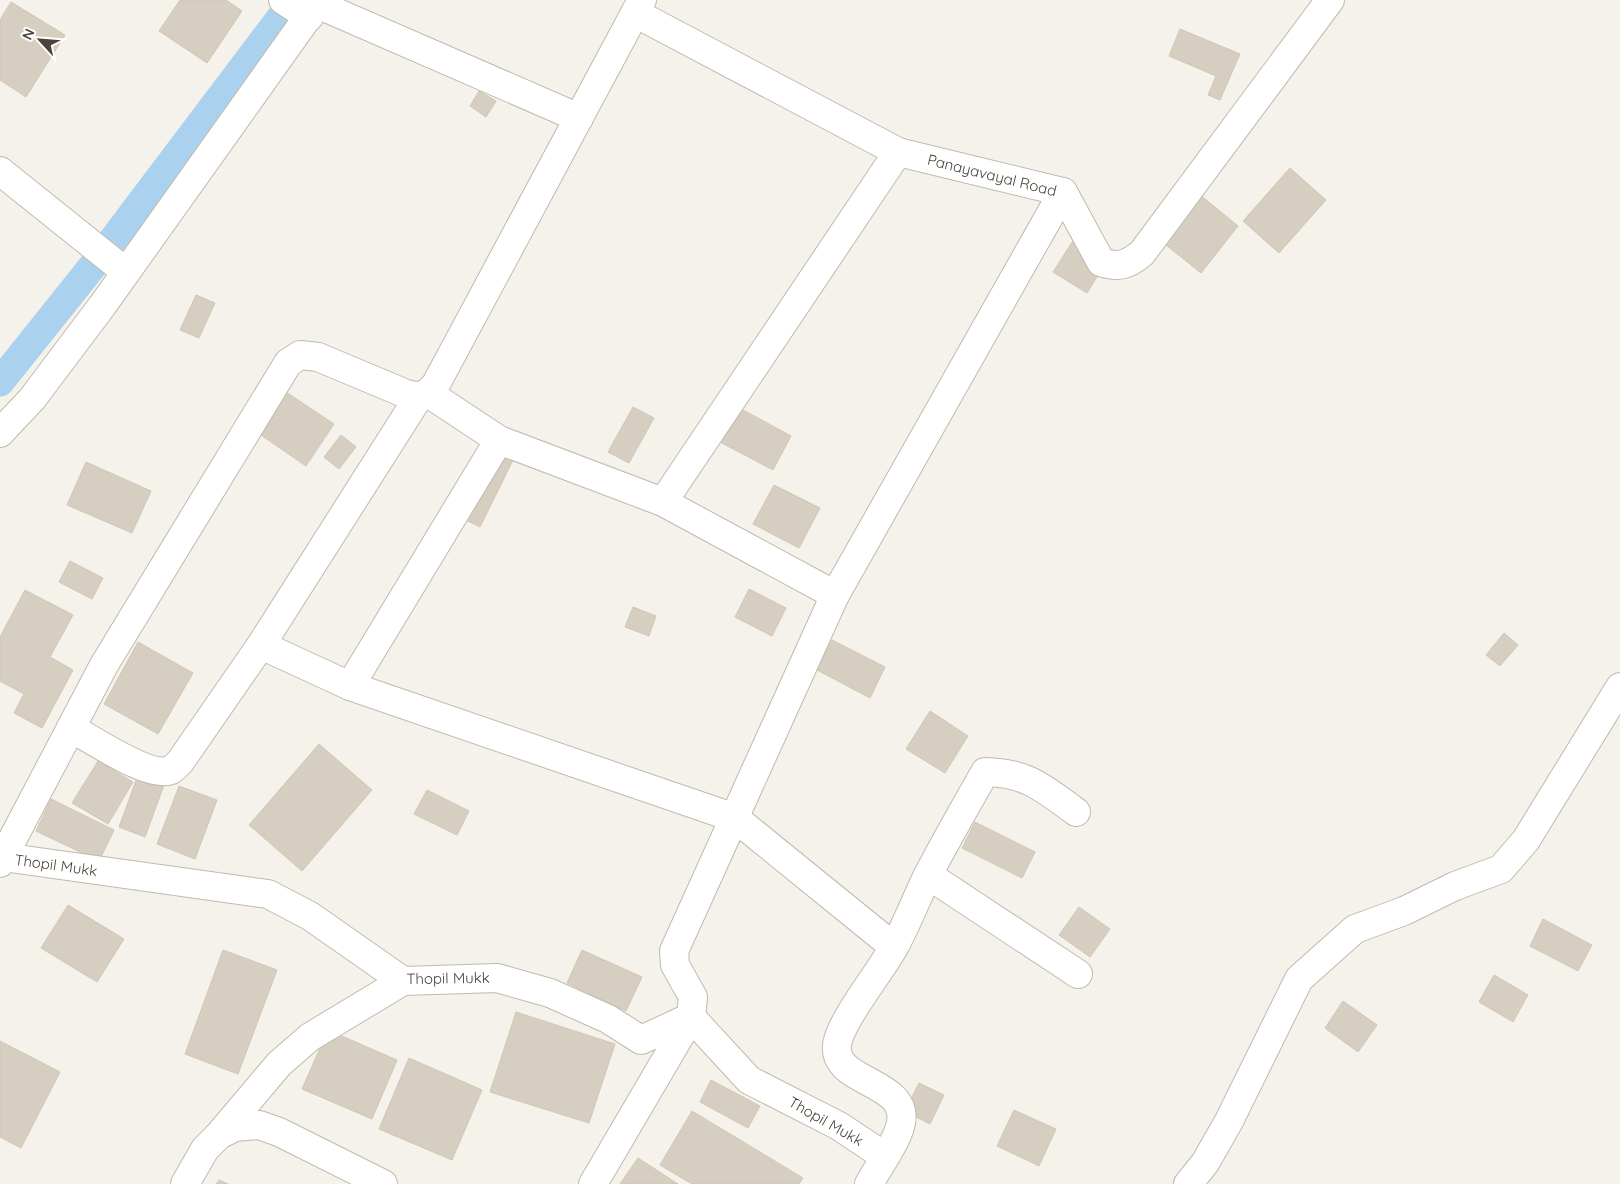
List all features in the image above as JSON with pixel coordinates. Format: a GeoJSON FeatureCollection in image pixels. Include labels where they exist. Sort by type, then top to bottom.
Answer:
{"type":"FeatureCollection","features":[{"type":"Feature","properties":{"kind":"street"},"geometry":{"type":"LineString","coordinates":[[283,0],[315,7],[579,118]]}},
{"type":"Feature","properties":{"kind":"street","name":"Panayavayal Road"},"geometry":{"type":"LineString","coordinates":[[638,6],[898,152],[1063,192],[1101,262],[1114,267],[1131,263],[1142,253],[1330,0]]}},
{"type":"Feature","properties":{"kind":"street"},"geometry":{"type":"LineString","coordinates":[[71,728],[137,764],[154,771],[171,770],[180,762],[261,645],[423,396],[436,384],[638,6]]}},
{"type":"Feature","properties":{"kind":"street"},"geometry":{"type":"LineString","coordinates":[[0,433],[32,399],[126,272],[315,7]]}},
{"type":"Feature","properties":{"kind":"street"},"geometry":{"type":"LineString","coordinates":[[663,502],[898,152]]}},
{"type":"Feature","properties":{"kind":"street"},"geometry":{"type":"LineString","coordinates":[[0,171],[126,272]]}},
{"type":"Feature","properties":{"kind":"street"},"geometry":{"type":"LineString","coordinates":[[593,1184],[691,1017],[694,997],[675,965],[674,951],[835,595],[1063,192]]}},
{"type":"Feature","properties":{"kind":"street"},"geometry":{"type":"LineString","coordinates":[[2,860],[104,665],[288,363],[300,355],[318,357],[423,396],[499,440],[663,502],[835,595]]}},
{"type":"Feature","properties":{"kind":"street"},"geometry":{"type":"LineString","coordinates":[[350,686],[499,440]]}},
{"type":"Feature","properties":{"kind":"street"},"geometry":{"type":"LineString","coordinates":[[261,645],[350,686],[735,818],[894,947]]}},
{"type":"Feature","properties":{"kind":"street"},"geometry":{"type":"LineString","coordinates":[[1188,1184],[1205,1164],[1230,1121],[1299,979],[1355,929],[1404,911],[1455,886],[1501,869],[1526,840],[1617,698]]}},
{"type":"Feature","properties":{"kind":"street"},"geometry":{"type":"LineString","coordinates":[[869,1184],[900,1128],[902,1110],[895,1098],[850,1071],[840,1059],[836,1046],[842,1030],[894,947],[928,874],[985,772],[1008,773],[1033,781],[1076,812]]}},
{"type":"Feature","properties":{"kind":"street","name":"Thopil Mukk"},"geometry":{"type":"LineString","coordinates":[[2,860],[268,894],[310,916],[403,981],[497,978],[550,993],[608,1019],[641,1040],[691,1017],[749,1080],[839,1126],[884,1156]]}},
{"type":"Feature","properties":{"kind":"street"},"geometry":{"type":"LineString","coordinates":[[928,874],[1078,974]]}},
{"type":"Feature","properties":{"kind":"street"},"geometry":{"type":"LineString","coordinates":[[185,1184],[205,1149],[279,1064],[310,1037],[403,981]]}},
{"type":"Feature","properties":{"kind":"street"},"geometry":{"type":"LineString","coordinates":[[219,1135],[236,1127],[258,1125],[279,1132],[383,1184]]}},
{"type":"Feature","properties":{"kind":"building"},"geometry":{"type":"Polygon","coordinates":[[[180,0],[226,0],[242,11],[207,63],[159,31],[180,0]]]}},
{"type":"Feature","properties":{"kind":"building"},"geometry":{"type":"Polygon","coordinates":[[[11,2],[65,35],[26,97],[0,80],[0,20],[11,2]]]}},
{"type":"Feature","properties":{"kind":"building"},"geometry":{"type":"Polygon","coordinates":[[[1180,29],[1240,54],[1220,100],[1208,95],[1216,76],[1169,56],[1180,29]]]}},
{"type":"Feature","properties":{"kind":"building"},"geometry":{"type":"Polygon","coordinates":[[[479,91],[496,101],[486,117],[470,106],[479,91]]]}},
{"type":"Feature","properties":{"kind":"building"},"geometry":{"type":"Polygon","coordinates":[[[1290,168],[1326,200],[1279,253],[1243,221],[1290,168]]]}},
{"type":"Feature","properties":{"kind":"building"},"geometry":{"type":"Polygon","coordinates":[[[1199,194],[1238,226],[1201,273],[1161,241],[1199,194]]]}},
{"type":"Feature","properties":{"kind":"building"},"geometry":{"type":"Polygon","coordinates":[[[1078,233],[1111,254],[1087,293],[1053,272],[1078,233]]]}},
{"type":"Feature","properties":{"kind":"building"},"geometry":{"type":"Polygon","coordinates":[[[196,295],[215,303],[199,338],[180,330],[196,295]]]}},
{"type":"Feature","properties":{"kind":"building"},"geometry":{"type":"Polygon","coordinates":[[[280,388],[334,424],[306,466],[252,429],[280,388]]]}},
{"type":"Feature","properties":{"kind":"building"},"geometry":{"type":"Polygon","coordinates":[[[736,406],[791,436],[773,470],[718,441],[736,406]]]}},
{"type":"Feature","properties":{"kind":"building"},"geometry":{"type":"Polygon","coordinates":[[[633,407],[654,418],[629,463],[608,452],[633,407]]]}},
{"type":"Feature","properties":{"kind":"building"},"geometry":{"type":"Polygon","coordinates":[[[491,431],[520,446],[480,527],[450,512],[491,431]]]}},
{"type":"Feature","properties":{"kind":"building"},"geometry":{"type":"Polygon","coordinates":[[[341,435],[356,447],[339,469],[324,457],[341,435]]]}},
{"type":"Feature","properties":{"kind":"building"},"geometry":{"type":"Polygon","coordinates":[[[86,462],[151,491],[132,533],[67,505],[86,462]]]}},
{"type":"Feature","properties":{"kind":"building"},"geometry":{"type":"Polygon","coordinates":[[[774,485],[820,508],[799,548],[753,524],[774,485]]]}},
{"type":"Feature","properties":{"kind":"building"},"geometry":{"type":"Polygon","coordinates":[[[70,561],[103,578],[92,599],[59,582],[70,561]]]}},
{"type":"Feature","properties":{"kind":"building"},"geometry":{"type":"Polygon","coordinates":[[[749,589],[786,608],[772,636],[735,617],[749,589]]]}},
{"type":"Feature","properties":{"kind":"building"},"geometry":{"type":"Polygon","coordinates":[[[25,590],[73,615],[50,657],[73,670],[42,728],[14,713],[24,694],[0,681],[0,637],[25,590]]]}},
{"type":"Feature","properties":{"kind":"building"},"geometry":{"type":"Polygon","coordinates":[[[633,607],[656,616],[649,636],[625,627],[633,607]]]}},
{"type":"Feature","properties":{"kind":"building"},"geometry":{"type":"Polygon","coordinates":[[[1504,633],[1518,645],[1500,666],[1486,655],[1504,633]]]}},
{"type":"Feature","properties":{"kind":"building"},"geometry":{"type":"Polygon","coordinates":[[[832,640],[885,667],[870,698],[817,670],[832,640]]]}},
{"type":"Feature","properties":{"kind":"building"},"geometry":{"type":"Polygon","coordinates":[[[138,642],[193,673],[158,734],[104,704],[138,642]]]}},
{"type":"Feature","properties":{"kind":"building"},"geometry":{"type":"Polygon","coordinates":[[[930,711],[968,736],[945,773],[906,749],[930,711]]]}},
{"type":"Feature","properties":{"kind":"building"},"geometry":{"type":"Polygon","coordinates":[[[319,744],[372,790],[302,871],[249,825],[319,744]]]}},
{"type":"Feature","properties":{"kind":"building"},"geometry":{"type":"Polygon","coordinates":[[[98,761],[133,782],[108,824],[72,803],[98,761]]]}},
{"type":"Feature","properties":{"kind":"building"},"geometry":{"type":"Polygon","coordinates":[[[138,775],[164,785],[145,837],[119,827],[138,775]]]}},
{"type":"Feature","properties":{"kind":"building"},"geometry":{"type":"Polygon","coordinates":[[[179,786],[217,800],[195,859],[157,844],[179,786]]]}},
{"type":"Feature","properties":{"kind":"building"},"geometry":{"type":"Polygon","coordinates":[[[427,790],[469,811],[457,835],[414,814],[427,790]]]}},
{"type":"Feature","properties":{"kind":"building"},"geometry":{"type":"Polygon","coordinates":[[[51,799],[114,830],[99,861],[36,831],[51,799]]]}},
{"type":"Feature","properties":{"kind":"building"},"geometry":{"type":"Polygon","coordinates":[[[975,822],[1035,852],[1022,878],[962,848],[975,822]]]}},
{"type":"Feature","properties":{"kind":"building"},"geometry":{"type":"Polygon","coordinates":[[[68,905],[124,939],[97,982],[41,948],[68,905]]]}},
{"type":"Feature","properties":{"kind":"building"},"geometry":{"type":"Polygon","coordinates":[[[1079,907],[1110,929],[1090,957],[1059,935],[1079,907]]]}},
{"type":"Feature","properties":{"kind":"building"},"geometry":{"type":"Polygon","coordinates":[[[1543,919],[1592,945],[1578,971],[1530,946],[1543,919]]]}},
{"type":"Feature","properties":{"kind":"building"},"geometry":{"type":"Polygon","coordinates":[[[223,950],[277,970],[238,1074],[185,1054],[223,950]]]}},
{"type":"Feature","properties":{"kind":"building"},"geometry":{"type":"Polygon","coordinates":[[[582,950],[642,977],[626,1011],[567,983],[582,950]]]}},
{"type":"Feature","properties":{"kind":"building"},"geometry":{"type":"Polygon","coordinates":[[[1494,975],[1528,995],[1513,1022],[1479,1002],[1494,975]]]}},
{"type":"Feature","properties":{"kind":"building"},"geometry":{"type":"Polygon","coordinates":[[[1343,1001],[1377,1025],[1358,1052],[1325,1028],[1343,1001]]]}},
{"type":"Feature","properties":{"kind":"building"},"geometry":{"type":"Polygon","coordinates":[[[516,1012],[615,1044],[589,1123],[490,1092],[516,1012]]]}},
{"type":"Feature","properties":{"kind":"building"},"geometry":{"type":"Polygon","coordinates":[[[328,1030],[397,1060],[372,1119],[302,1089],[328,1030]]]}},
{"type":"Feature","properties":{"kind":"building"},"geometry":{"type":"Polygon","coordinates":[[[0,1041],[60,1072],[21,1148],[0,1137],[0,1041]]]}},
{"type":"Feature","properties":{"kind":"building"},"geometry":{"type":"Polygon","coordinates":[[[409,1058],[482,1090],[452,1160],[379,1129],[409,1058]]]}},
{"type":"Feature","properties":{"kind":"building"},"geometry":{"type":"Polygon","coordinates":[[[711,1080],[760,1106],[748,1128],[700,1102],[711,1080]]]}},
{"type":"Feature","properties":{"kind":"building"},"geometry":{"type":"Polygon","coordinates":[[[919,1083],[944,1095],[930,1124],[905,1111],[919,1083]]]}},
{"type":"Feature","properties":{"kind":"building"},"geometry":{"type":"Polygon","coordinates":[[[1014,1110],[1056,1129],[1039,1166],[997,1146],[1014,1110]]]}},
{"type":"Feature","properties":{"kind":"building"},"geometry":{"type":"Polygon","coordinates":[[[692,1111],[803,1178],[799,1184],[692,1184],[660,1165],[692,1111]]]}},
{"type":"Feature","properties":{"kind":"building"},"geometry":{"type":"Polygon","coordinates":[[[638,1158],[678,1184],[620,1184],[638,1158]]]}},
{"type":"Feature","properties":{"kind":"building"},"geometry":{"type":"Polygon","coordinates":[[[219,1180],[228,1184],[216,1184],[219,1180]]]}},
{"type":"Feature","properties":{"kind":"waterway"},"geometry":{"type":"LineString","coordinates":[[0,382],[103,253],[294,0]]}}]}
